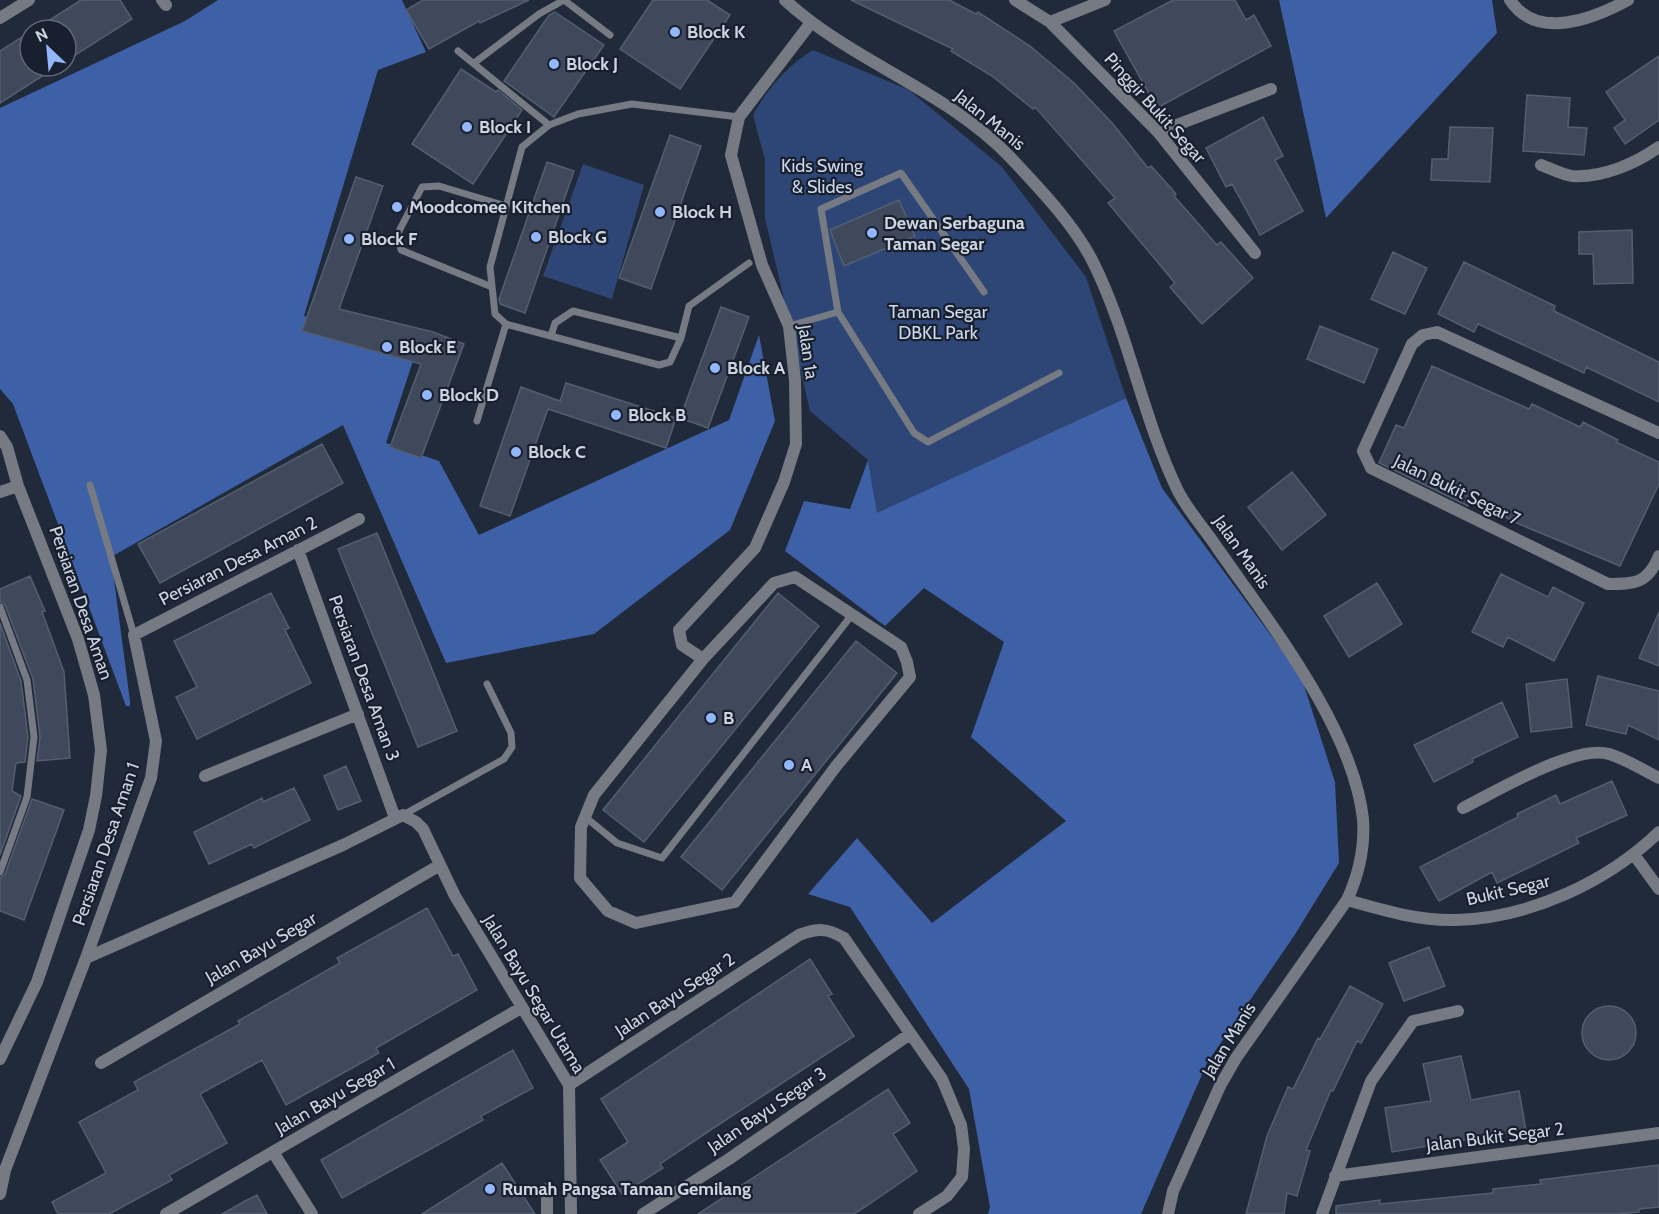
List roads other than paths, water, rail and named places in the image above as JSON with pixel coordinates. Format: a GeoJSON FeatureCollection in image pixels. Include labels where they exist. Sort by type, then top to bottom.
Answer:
{"type":"FeatureCollection","features":[{"type":"Feature","properties":{"kind":"street"},"geometry":{"type":"LineString","coordinates":[[0,18],[29,0]]}},
{"type":"Feature","properties":{"kind":"street","name":"Jalan Manis"},"geometry":{"type":"LineString","coordinates":[[785,0],[810,24],[915,86],[963,118],[1008,155],[1066,222],[1092,260],[1113,307],[1143,403],[1178,491],[1282,640],[1315,693],[1337,737],[1354,782],[1362,818],[1363,848],[1358,875],[1347,900],[1236,1058],[1220,1086],[1173,1191],[1168,1214]]}},
{"type":"Feature","properties":{"kind":"street","name":"Pinggir Bukit Segar"},"geometry":{"type":"LineString","coordinates":[[1015,0],[1050,22],[1158,132],[1256,253]]}},
{"type":"Feature","properties":{"kind":"street"},"geometry":{"type":"LineString","coordinates":[[1050,22],[1105,0]]}},
{"type":"Feature","properties":{"kind":"street"},"geometry":{"type":"LineString","coordinates":[[1510,0],[1526,16],[1545,23],[1569,23],[1590,17],[1628,0]]}},
{"type":"Feature","properties":{"kind":"street","name":"Jalan 1a"},"geometry":{"type":"LineString","coordinates":[[703,659],[682,645],[679,630],[755,548],[783,482],[796,444],[795,380],[789,326],[762,265],[731,155],[739,117],[810,24]]}},
{"type":"Feature","properties":{"kind":"street"},"geometry":{"type":"LineString","coordinates":[[1158,132],[1271,88]]}},
{"type":"Feature","properties":{"kind":"street"},"geometry":{"type":"LineString","coordinates":[[1541,165],[1571,176],[1604,172],[1638,162],[1659,147]]}},
{"type":"Feature","properties":{"kind":"street","name":"Jalan Bukit Segar 7"},"geometry":{"type":"LineString","coordinates":[[1659,433],[1437,332],[1423,335],[1412,344],[1363,451],[1371,468],[1608,584],[1633,584],[1652,573],[1659,556]]}},
{"type":"Feature","properties":{"kind":"street","name":"Persiaran Desa Aman"},"geometry":{"type":"LineString","coordinates":[[0,436],[7,447],[18,486],[78,639],[94,694],[101,750],[96,796],[89,830],[37,982],[0,1059]]}},
{"type":"Feature","properties":{"kind":"street"},"geometry":{"type":"LineString","coordinates":[[0,492],[18,486]]}},
{"type":"Feature","properties":{"kind":"street","name":"Persiaran Desa Aman 2"},"geometry":{"type":"LineString","coordinates":[[134,635],[359,519]]}},
{"type":"Feature","properties":{"kind":"street","name":"Persiaran Desa Aman 3"},"geometry":{"type":"LineString","coordinates":[[298,550],[358,714],[399,816]]}},
{"type":"Feature","properties":{"kind":"street"},"geometry":{"type":"LineString","coordinates":[[795,577],[901,647],[910,677],[837,765],[735,902],[636,923],[608,911],[580,878],[581,827],[594,795],[703,659],[774,583],[784,578],[795,577]]}},
{"type":"Feature","properties":{"kind":"street","name":"Persiaran Desa Aman 1"},"geometry":{"type":"LineString","coordinates":[[0,1194],[5,1170],[86,958],[151,778],[156,741],[134,635]]}},
{"type":"Feature","properties":{"kind":"street"},"geometry":{"type":"LineString","coordinates":[[205,776],[358,714]]}},
{"type":"Feature","properties":{"kind":"street"},"geometry":{"type":"LineString","coordinates":[[1463,808],[1562,760],[1586,753],[1607,753],[1659,778]]}},
{"type":"Feature","properties":{"kind":"street"},"geometry":{"type":"LineString","coordinates":[[86,958],[343,845],[399,816]]}},
{"type":"Feature","properties":{"kind":"street","name":"Jalan Bayu Segar Utama"},"geometry":{"type":"LineString","coordinates":[[399,816],[416,822],[423,829],[440,865],[521,1008],[569,1085],[571,1214]]}},
{"type":"Feature","properties":{"kind":"street","name":"Bukit Segar"},"geometry":{"type":"LineString","coordinates":[[1347,900],[1413,916],[1457,920],[1509,912],[1561,896],[1600,879],[1635,856],[1659,832]]}},
{"type":"Feature","properties":{"kind":"street"},"geometry":{"type":"LineString","coordinates":[[1635,856],[1659,889]]}},
{"type":"Feature","properties":{"kind":"street","name":"Jalan Bayu Segar"},"geometry":{"type":"LineString","coordinates":[[101,1063],[440,865]]}},
{"type":"Feature","properties":{"kind":"street","name":"Jalan Bayu Segar 2"},"geometry":{"type":"LineString","coordinates":[[569,1085],[799,935],[812,931],[831,930],[844,938],[910,1034]]}},
{"type":"Feature","properties":{"kind":"street","name":"Jalan Bayu Segar 1"},"geometry":{"type":"LineString","coordinates":[[166,1214],[521,1008]]}},
{"type":"Feature","properties":{"kind":"street"},"geometry":{"type":"LineString","coordinates":[[1323,1214],[1371,1081],[1413,1021],[1458,1011]]}},
{"type":"Feature","properties":{"kind":"street"},"geometry":{"type":"LineString","coordinates":[[910,1034],[942,1079],[962,1125],[964,1149],[962,1177],[947,1196],[919,1214]]}},
{"type":"Feature","properties":{"kind":"street","name":"Jalan Bayu Segar 3"},"geometry":{"type":"LineString","coordinates":[[643,1214],[729,1159],[910,1034]]}},
{"type":"Feature","properties":{"kind":"street","name":"Jalan Bukit Segar 2"},"geometry":{"type":"LineString","coordinates":[[1335,1176],[1659,1133]]}},
{"type":"Feature","properties":{"kind":"street"},"geometry":{"type":"LineString","coordinates":[[273,1152],[312,1214]]}},
{"type":"Feature","properties":{"kind":"street"},"geometry":{"type":"LineString","coordinates":[[546,1214],[547,1189]]}},
{"type":"Feature","properties":{"kind":"lane"},"geometry":{"type":"LineString","coordinates":[[474,63],[539,14],[564,0],[610,35]]}},
{"type":"Feature","properties":{"kind":"lane"},"geometry":{"type":"LineString","coordinates":[[458,51],[549,125]]}},
{"type":"Feature","properties":{"kind":"lane"},"geometry":{"type":"LineString","coordinates":[[739,117],[632,104],[578,114],[549,125],[522,147],[490,267],[495,314],[506,324],[659,365],[670,362],[681,338],[689,306],[749,264]]}},
{"type":"Feature","properties":{"kind":"lane"},"geometry":{"type":"LineString","coordinates":[[984,292],[901,173],[821,209],[838,312],[914,433],[928,442],[1059,373]]}},
{"type":"Feature","properties":{"kind":"lane"},"geometry":{"type":"LineString","coordinates":[[492,287],[401,250],[398,233],[422,187],[439,186],[506,206]]}},
{"type":"Feature","properties":{"kind":"lane"},"geometry":{"type":"LineString","coordinates":[[551,336],[555,323],[573,311],[681,338]]}},
{"type":"Feature","properties":{"kind":"lane"},"geometry":{"type":"LineString","coordinates":[[789,326],[838,312]]}},
{"type":"Feature","properties":{"kind":"lane"},"geometry":{"type":"LineString","coordinates":[[477,421],[506,324]]}},
{"type":"Feature","properties":{"kind":"lane"},"geometry":{"type":"LineString","coordinates":[[90,485],[134,635]]}},
{"type":"Feature","properties":{"kind":"lane"},"geometry":{"type":"LineString","coordinates":[[0,607],[27,680],[34,737],[27,797],[0,872]]}},
{"type":"Feature","properties":{"kind":"lane"},"geometry":{"type":"LineString","coordinates":[[584,816],[617,843],[662,858],[851,616]]}},
{"type":"Feature","properties":{"kind":"lane"},"geometry":{"type":"LineString","coordinates":[[399,816],[504,759],[512,747],[511,733],[487,684]]}},
{"type":"Feature","properties":{"kind":"place","name":"Block K"},"geometry":{"type":"Point","coordinates":[675,32]}},
{"type":"Feature","properties":{"kind":"place","name":"Block J"},"geometry":{"type":"Point","coordinates":[554,64]}},
{"type":"Feature","properties":{"kind":"place","name":"Block I"},"geometry":{"type":"Point","coordinates":[467,127]}},
{"type":"Feature","properties":{"kind":"place","name":"Moodcomee Kitchen"},"geometry":{"type":"Point","coordinates":[397,207]}},
{"type":"Feature","properties":{"kind":"place","name":"Block H"},"geometry":{"type":"Point","coordinates":[660,212]}},
{"type":"Feature","properties":{"kind":"place","name":"Dewan Serbaguna Taman Segar"},"geometry":{"type":"Point","coordinates":[872,233]}},
{"type":"Feature","properties":{"kind":"place","name":"Block G"},"geometry":{"type":"Point","coordinates":[536,237]}},
{"type":"Feature","properties":{"kind":"place","name":"Block F"},"geometry":{"type":"Point","coordinates":[349,239]}},
{"type":"Feature","properties":{"kind":"place","name":"Block E"},"geometry":{"type":"Point","coordinates":[387,347]}},
{"type":"Feature","properties":{"kind":"place","name":"Block A"},"geometry":{"type":"Point","coordinates":[715,368]}},
{"type":"Feature","properties":{"kind":"place","name":"Block D"},"geometry":{"type":"Point","coordinates":[427,395]}},
{"type":"Feature","properties":{"kind":"place","name":"Block B"},"geometry":{"type":"Point","coordinates":[616,415]}},
{"type":"Feature","properties":{"kind":"place","name":"Block C"},"geometry":{"type":"Point","coordinates":[516,452]}},
{"type":"Feature","properties":{"kind":"place","name":"B"},"geometry":{"type":"Point","coordinates":[711,718]}},
{"type":"Feature","properties":{"kind":"place","name":"A"},"geometry":{"type":"Point","coordinates":[789,765]}},
{"type":"Feature","properties":{"kind":"place","name":"Rumah Pangsa Taman Gemilang"},"geometry":{"type":"Point","coordinates":[490,1189]}},
{"type":"Feature","properties":{"kind":"park label","name":"Kids Swing & Slides"},"geometry":{"type":"Point","coordinates":[822,176]}},
{"type":"Feature","properties":{"kind":"park label","name":"Taman Segar DBKL Park"},"geometry":{"type":"Point","coordinates":[938,322]}}]}
